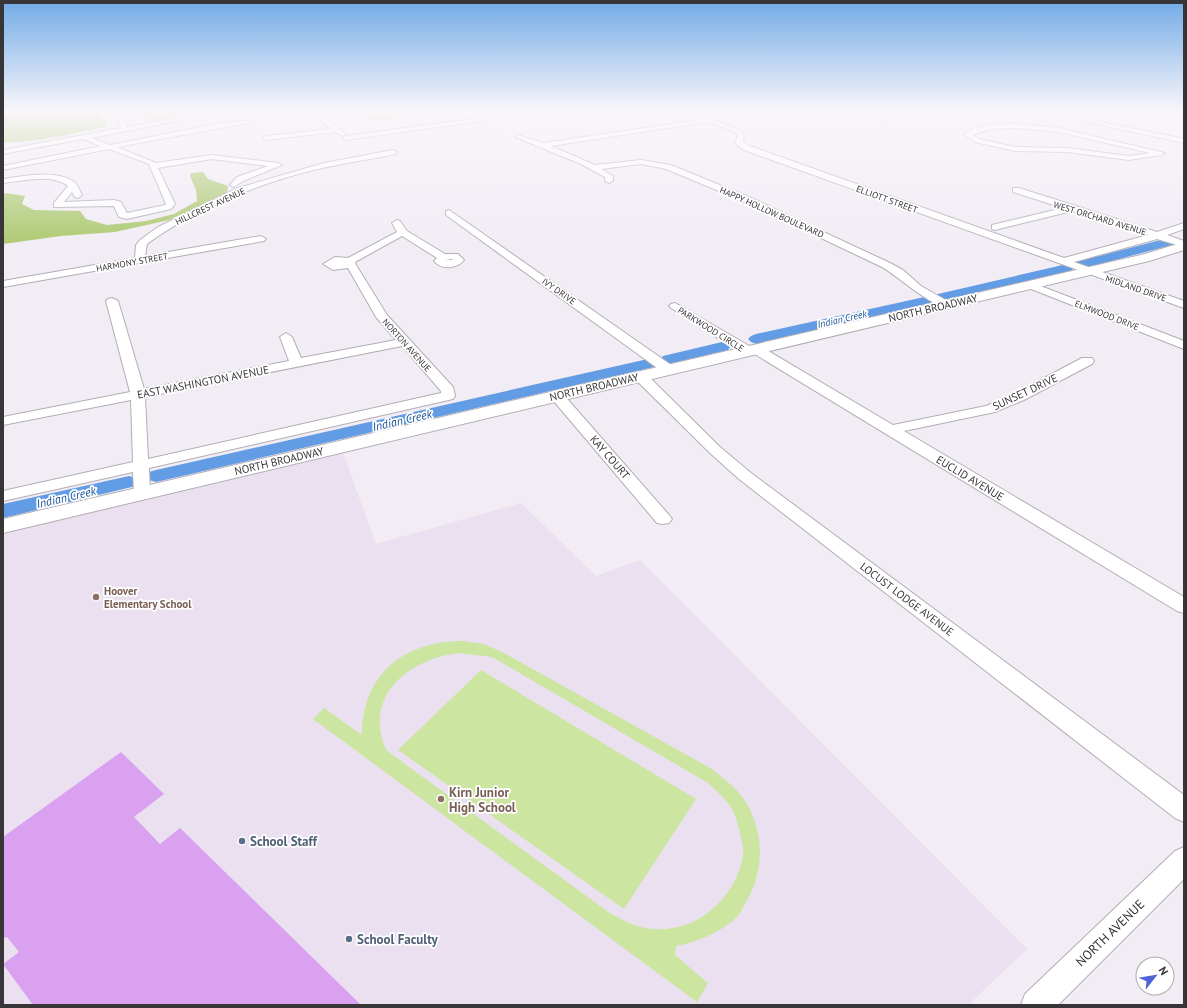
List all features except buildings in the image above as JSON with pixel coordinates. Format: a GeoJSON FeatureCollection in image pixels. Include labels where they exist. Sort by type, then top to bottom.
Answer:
{"type":"FeatureCollection","features":[{"type":"Feature","properties":{"kind":"main road","name":"NORTH BROADWAY"},"geometry":{"type":"LineString","coordinates":[[3,526],[1089,272],[1149,257],[1184,245]]}},
{"type":"Feature","properties":{"kind":"street"},"geometry":{"type":"LineString","coordinates":[[3,168],[59,157]]}},
{"type":"Feature","properties":{"kind":"street"},"geometry":{"type":"LineString","coordinates":[[72,187],[56,204],[60,206],[116,203],[122,215],[127,216],[170,206],[171,204],[154,166],[150,161],[139,157]]}},
{"type":"Feature","properties":{"kind":"street","name":"HILLCREST AVENUE"},"geometry":{"type":"LineString","coordinates":[[140,260],[141,246],[153,234],[244,189],[324,165],[366,157]]}},
{"type":"Feature","properties":{"kind":"street"},"geometry":{"type":"LineString","coordinates":[[570,157],[609,176],[609,181]]}},
{"type":"Feature","properties":{"kind":"street","name":"ELLIOTT STREET"},"geometry":{"type":"LineString","coordinates":[[772,157],[1089,272]]}},
{"type":"Feature","properties":{"kind":"street"},"geometry":{"type":"LineString","coordinates":[[1122,157],[1135,157]]}},
{"type":"Feature","properties":{"kind":"street"},"geometry":{"type":"LineString","coordinates":[[154,166],[201,160],[210,165],[231,159],[278,165],[250,175],[234,183],[234,186],[244,189]]}},
{"type":"Feature","properties":{"kind":"street","name":"HAPPY HOLLOW BOULEVARD"},"geometry":{"type":"LineString","coordinates":[[595,168],[641,162],[668,167],[757,204],[893,268],[918,288],[947,305]]}},
{"type":"Feature","properties":{"kind":"street"},"geometry":{"type":"LineString","coordinates":[[3,181],[34,178],[56,178],[69,182],[83,200],[80,205]]}},
{"type":"Feature","properties":{"kind":"street","name":"WEST ORCHARD AVENUE"},"geometry":{"type":"LineString","coordinates":[[1016,190],[1070,209],[1184,245]]}},
{"type":"Feature","properties":{"kind":"street"},"geometry":{"type":"LineString","coordinates":[[995,228],[1070,209]]}},
{"type":"Feature","properties":{"kind":"street","name":"IVY DRIVE"},"geometry":{"type":"LineString","coordinates":[[449,213],[669,370]]}},
{"type":"Feature","properties":{"kind":"street"},"geometry":{"type":"LineString","coordinates":[[391,222],[403,233],[443,257]]}},
{"type":"Feature","properties":{"kind":"street"},"geometry":{"type":"LineString","coordinates":[[1063,262],[1156,236],[1184,226]]}},
{"type":"Feature","properties":{"kind":"street","name":"NORTON AVENUE"},"geometry":{"type":"LineString","coordinates":[[140,464],[448,396],[448,390],[382,317],[350,263],[394,236],[403,233]]}},
{"type":"Feature","properties":{"kind":"street","name":"HARMONY STREET"},"geometry":{"type":"LineString","coordinates":[[3,284],[261,240]]}},
{"type":"Feature","properties":{"kind":"street"},"geometry":{"type":"LineString","coordinates":[[222,246],[230,255]]}},
{"type":"Feature","properties":{"kind":"street","name":"MIDLAND DRIVE"},"geometry":{"type":"LineString","coordinates":[[1089,272],[1184,305]]}},
{"type":"Feature","properties":{"kind":"street","name":"ELMWOOD DRIVE"},"geometry":{"type":"LineString","coordinates":[[1030,285],[1184,345]]}},
{"type":"Feature","properties":{"kind":"street"},"geometry":{"type":"LineString","coordinates":[[112,301],[136,381],[138,395],[142,493]]}},
{"type":"Feature","properties":{"kind":"street","name":"PARKWOOD CIRCLE"},"geometry":{"type":"LineString","coordinates":[[675,306],[752,350]]}},
{"type":"Feature","properties":{"kind":"street"},"geometry":{"type":"LineString","coordinates":[[286,337],[297,364]]}},
{"type":"Feature","properties":{"kind":"street","name":"EAST WASHINGTON AVENUE"},"geometry":{"type":"LineString","coordinates":[[3,421],[404,342]]}},
{"type":"Feature","properties":{"kind":"street","name":"EUCLID AVENUE"},"geometry":{"type":"LineString","coordinates":[[752,350],[890,430],[1184,606]]}},
{"type":"Feature","properties":{"kind":"street","name":"SUNSET DRIVE"},"geometry":{"type":"LineString","coordinates":[[890,430],[990,409],[1019,397],[1087,361]]}},
{"type":"Feature","properties":{"kind":"street","name":"LOCUST LODGE AVENUE"},"geometry":{"type":"LineString","coordinates":[[640,376],[715,450],[745,476],[1184,810]]}},
{"type":"Feature","properties":{"kind":"street","name":"KAY COURT"},"geometry":{"type":"LineString","coordinates":[[557,396],[663,519]]}},
{"type":"Feature","properties":{"kind":"street"},"geometry":{"type":"LineString","coordinates":[[3,496],[140,464]]}},
{"type":"Feature","properties":{"kind":"street","name":"NORTH AVENUE"},"geometry":{"type":"LineString","coordinates":[[1036,1005],[1184,860]]}},
{"type":"Feature","properties":{"kind":"shaded area","name":"Kirn Junior High School"},"geometry":{"type":"Polygon","coordinates":[[[343,453],[376,544],[521,503],[596,576],[640,560],[1027,949],[968,1005],[3,1005],[3,544],[5,531],[343,453]]]}},
{"type":"Feature","properties":{"kind":"green space"},"geometry":{"type":"Polygon","coordinates":[[[203,172],[208,179],[228,186],[227,194],[169,220],[115,232],[61,236],[3,244],[3,195],[6,193],[25,196],[22,204],[34,210],[80,211],[86,219],[107,225],[146,221],[174,214],[197,201],[196,190],[190,176],[191,173],[203,172]]]}},
{"type":"Feature","properties":{"kind":"green space"},"geometry":{"type":"Polygon","coordinates":[[[462,641],[484,644],[504,653],[712,769],[733,786],[743,798],[750,810],[759,837],[759,863],[757,877],[752,890],[736,918],[708,936],[676,946],[675,955],[708,983],[697,1002],[313,719],[324,708],[362,735],[364,714],[369,695],[378,679],[390,666],[405,655],[422,647],[462,641]],[[459,653],[440,657],[423,663],[407,672],[395,684],[386,697],[381,713],[380,731],[386,750],[611,914],[641,927],[662,929],[679,927],[695,921],[709,912],[722,900],[732,886],[739,871],[743,854],[737,821],[732,809],[725,799],[708,783],[492,657],[459,653]]]}},
{"type":"Feature","properties":{"kind":"green space"},"geometry":{"type":"Polygon","coordinates":[[[481,670],[696,799],[624,909],[398,750],[481,670]]]}},
{"type":"Feature","properties":{"kind":"waterway","name":"Indian Creek"},"geometry":{"type":"LineString","coordinates":[[1081,265],[1168,242]]}},
{"type":"Feature","properties":{"kind":"waterway","name":"Indian Creek"},"geometry":{"type":"LineString","coordinates":[[943,297],[1067,268]]}},
{"type":"Feature","properties":{"kind":"waterway","name":"Indian Creek"},"geometry":{"type":"LineString","coordinates":[[756,339],[929,300]]}},
{"type":"Feature","properties":{"kind":"waterway","name":"Indian Creek"},"geometry":{"type":"LineString","coordinates":[[669,359],[722,347]]}},
{"type":"Feature","properties":{"kind":"waterway","name":"Indian Creek"},"geometry":{"type":"LineString","coordinates":[[156,476],[648,364]]}},
{"type":"Feature","properties":{"kind":"waterway","name":"Indian Creek"},"geometry":{"type":"LineString","coordinates":[[3,511],[129,482]]}},
{"type":"Feature","properties":{"kind":"place","name":"Hoover Elementary School"},"geometry":{"type":"Point","coordinates":[96,597]}},
{"type":"Feature","properties":{"kind":"place","name":"Kirn Junior High School"},"geometry":{"type":"Point","coordinates":[441,799]}},
{"type":"Feature","properties":{"kind":"place","name":"School Staff"},"geometry":{"type":"Point","coordinates":[242,841]}},
{"type":"Feature","properties":{"kind":"place","name":"School Faculty"},"geometry":{"type":"Point","coordinates":[349,939]}}]}
